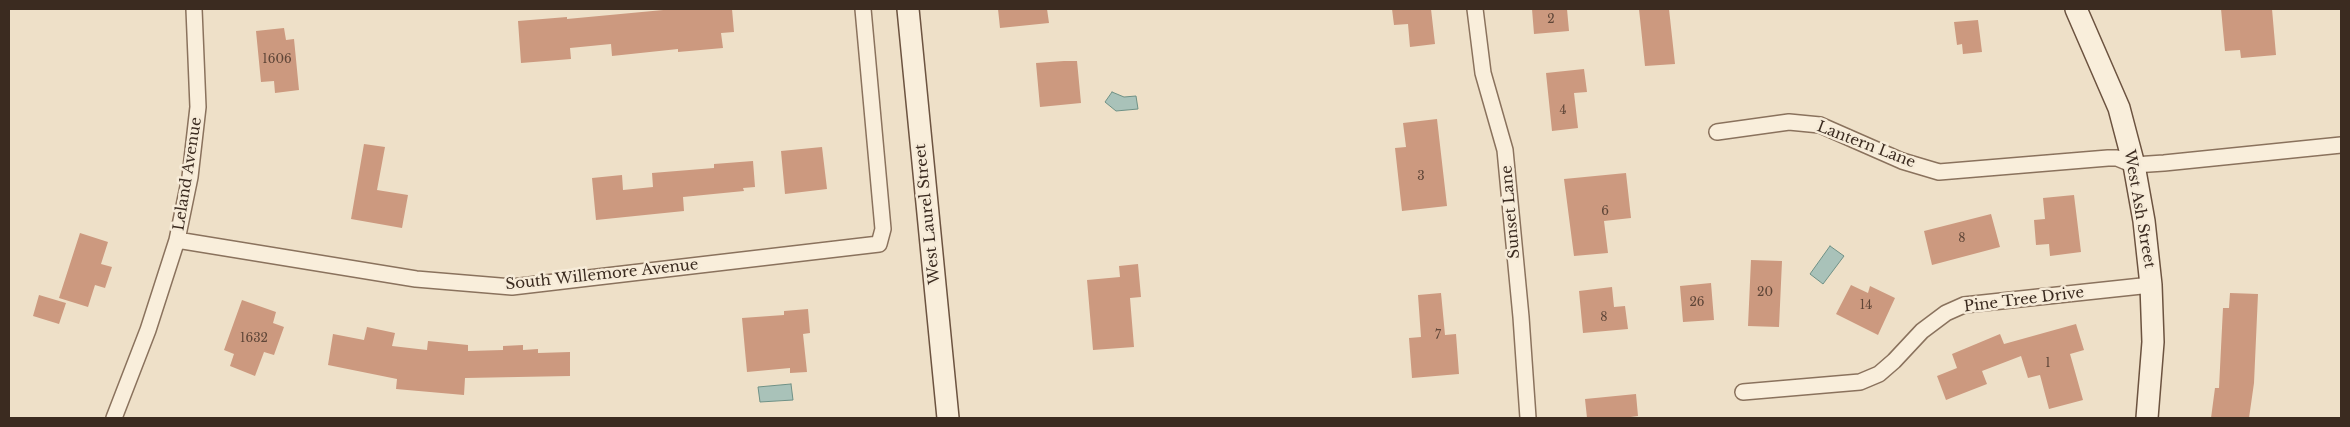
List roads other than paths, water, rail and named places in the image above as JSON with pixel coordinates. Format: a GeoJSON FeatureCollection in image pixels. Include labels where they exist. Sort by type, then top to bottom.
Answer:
{"type":"FeatureCollection","features":[{"type":"Feature","properties":{"kind":"street","name":"Leland Avenue"},"geometry":{"type":"LineString","coordinates":[[114,418],[148,330],[177,240],[190,178],[198,107],[194,9]]}},
{"type":"Feature","properties":{"kind":"street","name":"South Willemore Avenue"},"geometry":{"type":"LineString","coordinates":[[177,240],[416,279],[512,287],[879,244],[883,229],[863,9]]}},
{"type":"Feature","properties":{"kind":"street","name":"West Laurel Street"},"geometry":{"type":"LineString","coordinates":[[908,9],[948,418]]}},
{"type":"Feature","properties":{"kind":"street","name":"Sunset Lane"},"geometry":{"type":"LineString","coordinates":[[1475,9],[1483,74],[1505,150],[1521,317],[1528,418]]}},
{"type":"Feature","properties":{"kind":"street","name":"West Ash Street"},"geometry":{"type":"LineString","coordinates":[[2076,9],[2119,108],[2134,165],[2144,221],[2151,285],[2153,342],[2147,418]]}},
{"type":"Feature","properties":{"kind":"street","name":"Lantern Lane"},"geometry":{"type":"LineString","coordinates":[[1717,132],[1788,122],[1820,125],[1902,161],[1939,172],[2108,158],[2117,158],[2134,165]]}},
{"type":"Feature","properties":{"kind":"street"},"geometry":{"type":"LineString","coordinates":[[2134,165],[2341,145]]}},
{"type":"Feature","properties":{"kind":"street","name":"Pine Tree Drive"},"geometry":{"type":"LineString","coordinates":[[1743,392],[1860,382],[1879,374],[1894,362],[1922,331],[1946,313],[1964,305],[2151,285]]}},
{"type":"Feature","properties":{"kind":"water"},"geometry":{"type":"Polygon","coordinates":[[[1112,92],[1124,97],[1136,96],[1138,109],[1116,111],[1105,102],[1112,92]]]}},
{"type":"Feature","properties":{"kind":"water"},"geometry":{"type":"Polygon","coordinates":[[[1830,246],[1844,256],[1823,284],[1810,274],[1830,246]]]}},
{"type":"Feature","properties":{"kind":"water"},"geometry":{"type":"Polygon","coordinates":[[[791,384],[793,400],[760,402],[758,387],[791,384]]]}}]}
